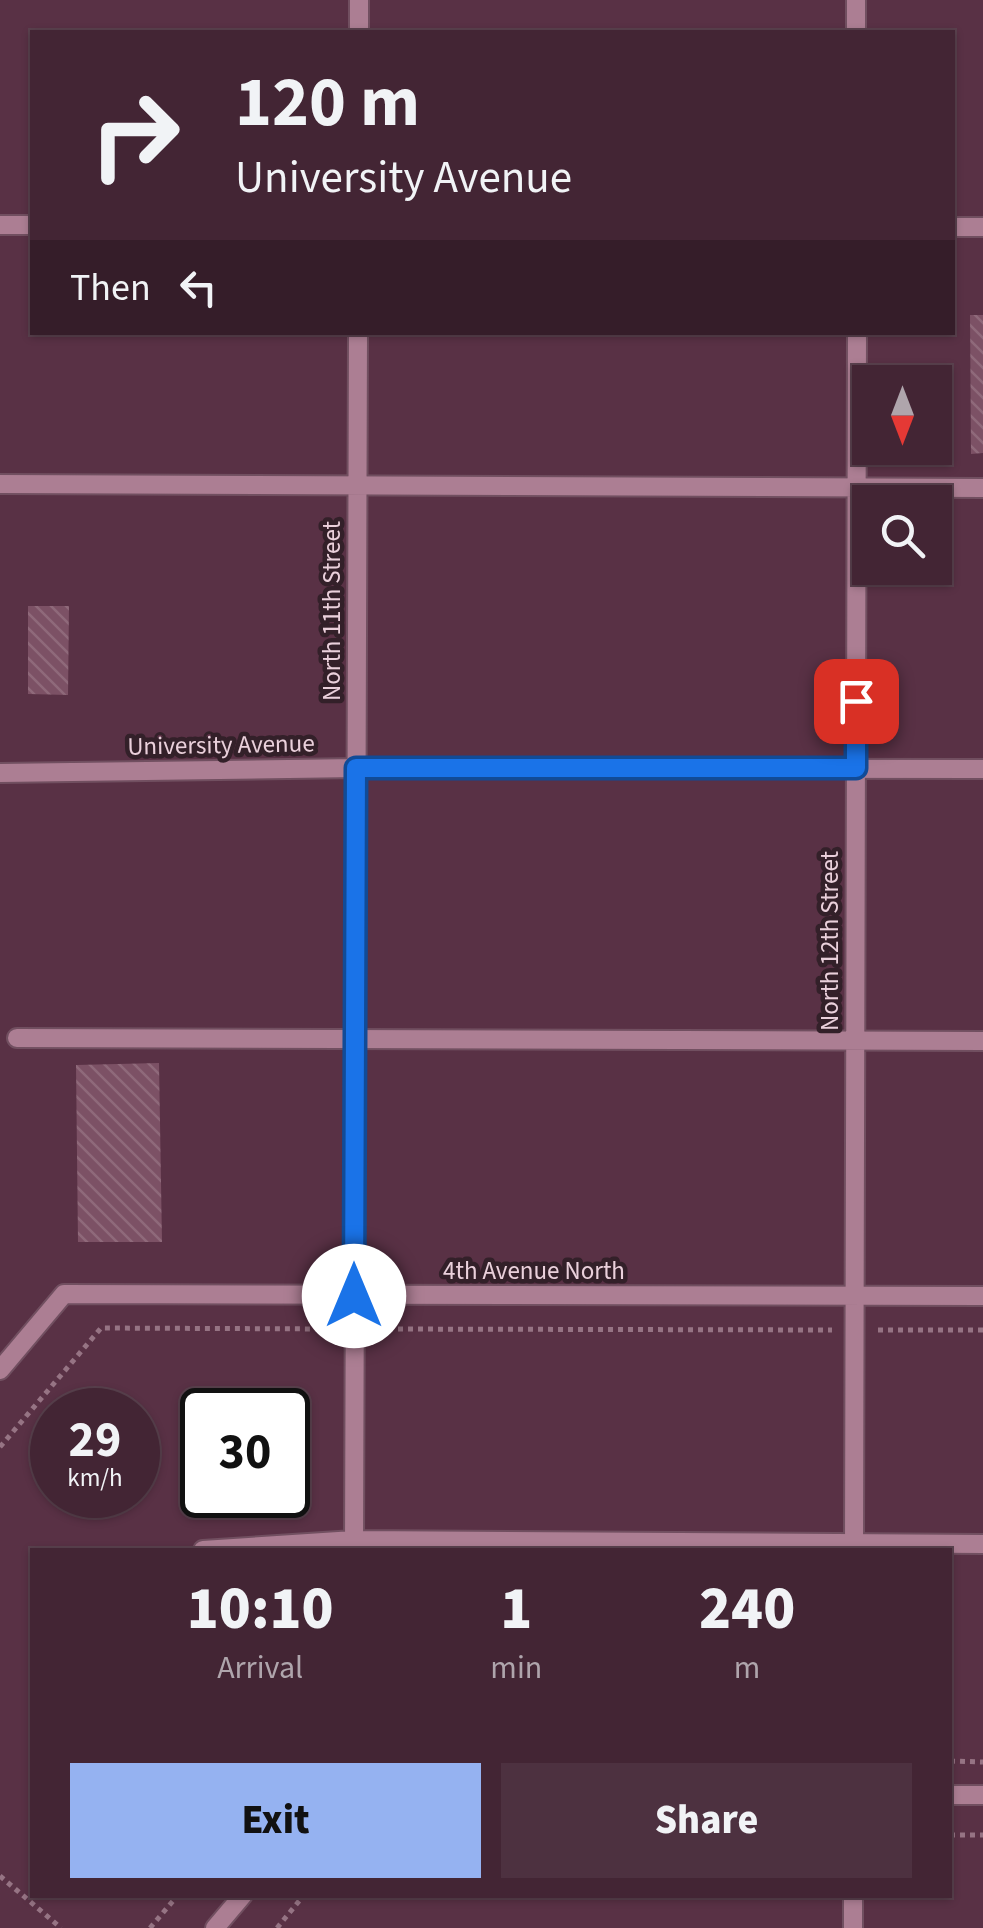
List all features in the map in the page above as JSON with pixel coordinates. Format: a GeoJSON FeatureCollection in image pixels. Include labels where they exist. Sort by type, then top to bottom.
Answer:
{"type":"FeatureCollection","features":[{"type":"Feature","properties":{"kind":"street"},"geometry":{"type":"LineString","coordinates":[[358,0],[358,30]]}},
{"type":"Feature","properties":{"kind":"street"},"geometry":{"type":"LineString","coordinates":[[856,0],[856,30]]}},
{"type":"Feature","properties":{"kind":"street"},"geometry":{"type":"LineString","coordinates":[[0,225],[30,225]]}},
{"type":"Feature","properties":{"kind":"street"},"geometry":{"type":"LineString","coordinates":[[955,227],[983,227]]}},
{"type":"Feature","properties":{"kind":"street","name":"North 11th Street"},"geometry":{"type":"LineString","coordinates":[[354,1545],[358,335]]}},
{"type":"Feature","properties":{"kind":"street","name":"North 12th Street"},"geometry":{"type":"LineString","coordinates":[[856,485],[857,335]]}},
{"type":"Feature","properties":{"kind":"street"},"geometry":{"type":"LineString","coordinates":[[0,484],[852,488]]}},
{"type":"Feature","properties":{"kind":"street"},"geometry":{"type":"LineString","coordinates":[[952,488],[983,488]]}},
{"type":"Feature","properties":{"kind":"street","name":"North 12th Street"},"geometry":{"type":"LineString","coordinates":[[854,1546],[856,585]]}},
{"type":"Feature","properties":{"kind":"street","name":"University Avenue"},"geometry":{"type":"LineString","coordinates":[[0,773],[356,768],[983,769]]}},
{"type":"Feature","properties":{"kind":"street"},"geometry":{"type":"LineString","coordinates":[[18,1038],[983,1041]]}},
{"type":"Feature","properties":{"kind":"street","name":"4th Avenue North"},"geometry":{"type":"LineString","coordinates":[[0,1370],[64,1294],[983,1296]]}},
{"type":"Feature","properties":{"kind":"street"},"geometry":{"type":"LineString","coordinates":[[263,1548],[983,1544]]}},
{"type":"Feature","properties":{"kind":"street"},"geometry":{"type":"LineString","coordinates":[[952,1795],[983,1795]]}},
{"type":"Feature","properties":{"kind":"street"},"geometry":{"type":"LineString","coordinates":[[215,1928],[240,1898]]}},
{"type":"Feature","properties":{"kind":"street"},"geometry":{"type":"LineString","coordinates":[[853,1928],[854,1898]]}},
{"type":"Feature","properties":{"kind":"path"},"geometry":{"type":"LineString","coordinates":[[0,1446],[100,1328],[983,1330]]}},
{"type":"Feature","properties":{"kind":"path"},"geometry":{"type":"LineString","coordinates":[[952,1761],[983,1762]]}},
{"type":"Feature","properties":{"kind":"path"},"geometry":{"type":"LineString","coordinates":[[952,1835],[983,1835]]}},
{"type":"Feature","properties":{"kind":"path"},"geometry":{"type":"LineString","coordinates":[[0,1876],[62,1928]]}},
{"type":"Feature","properties":{"kind":"path"},"geometry":{"type":"LineString","coordinates":[[150,1928],[175,1898]]}},
{"type":"Feature","properties":{"kind":"path"},"geometry":{"type":"LineString","coordinates":[[277,1928],[302,1898]]}},
{"type":"Feature","properties":{"kind":"building"},"geometry":{"type":"Polygon","coordinates":[[[970,315],[983,315],[983,453],[971,454],[970,315]]]}},
{"type":"Feature","properties":{"kind":"building"},"geometry":{"type":"Polygon","coordinates":[[[28,606],[69,606],[68,695],[28,694],[28,606]]]}},
{"type":"Feature","properties":{"kind":"building"},"geometry":{"type":"Polygon","coordinates":[[[159,1063],[162,1242],[78,1242],[76,1065],[159,1063]]]}},
{"type":"Feature","properties":{"kind":"route"},"geometry":{"type":"LineString","coordinates":[[354,1296],[356,768],[856,768],[856,701]]}}]}
